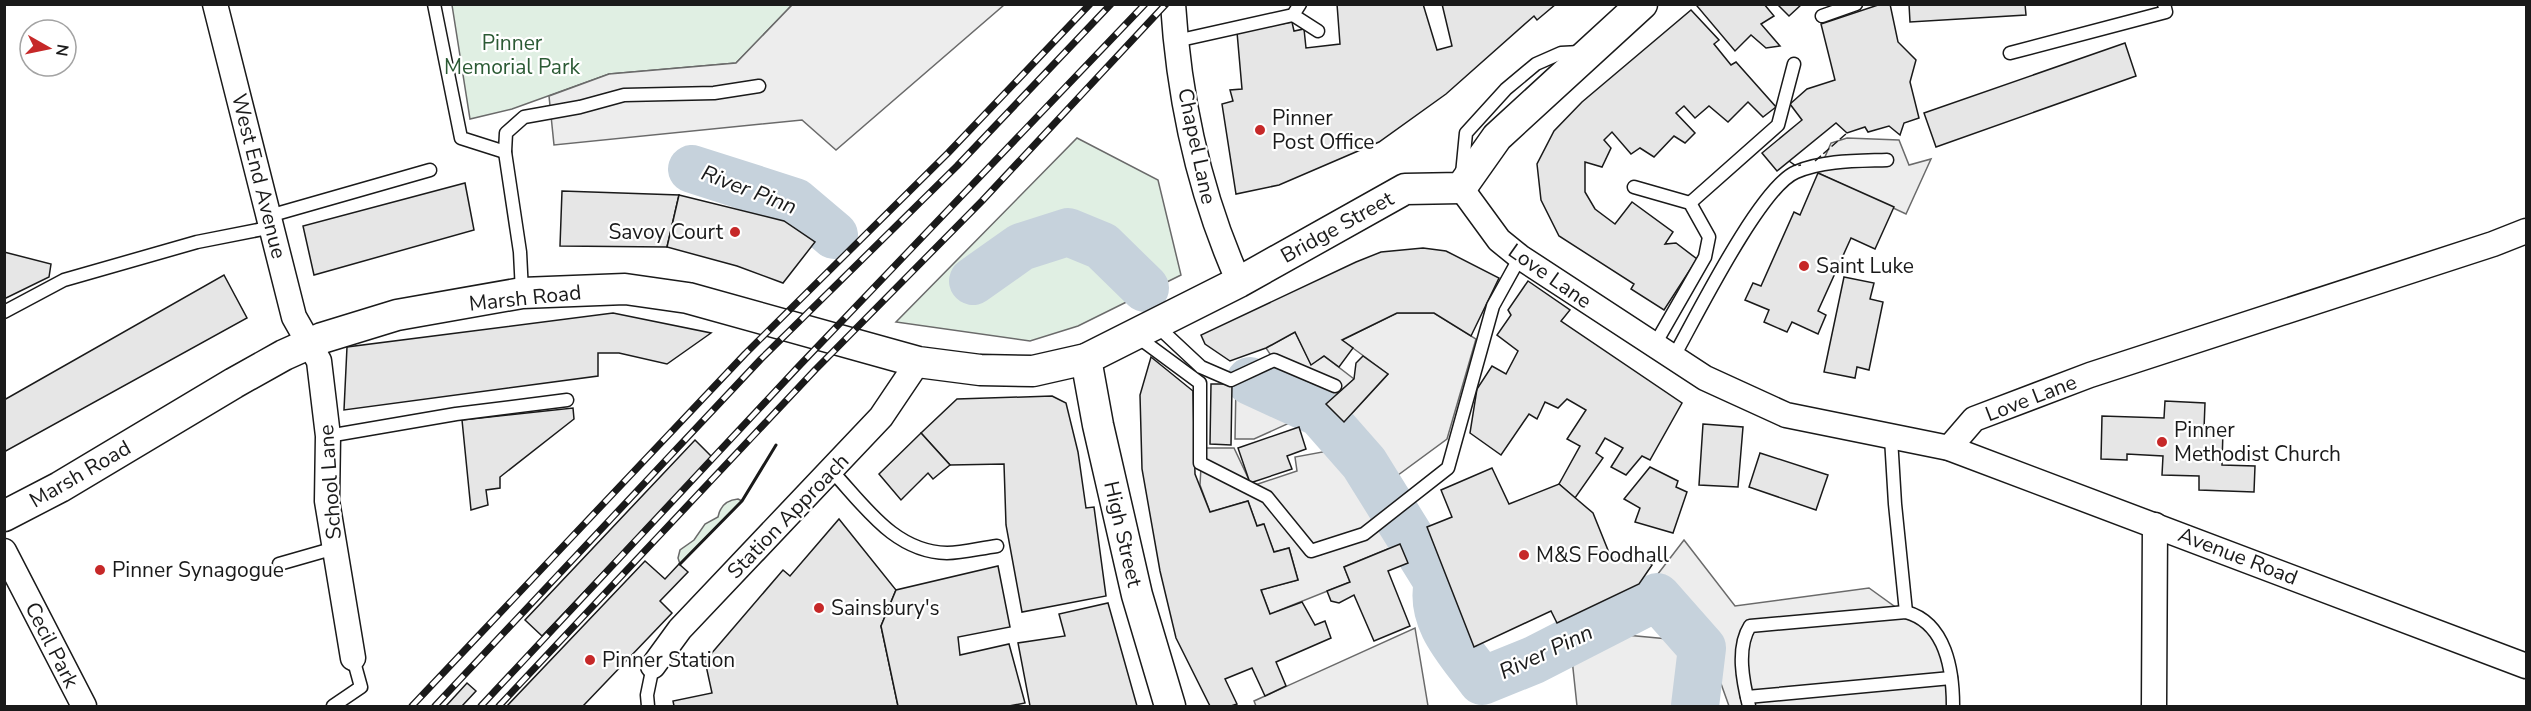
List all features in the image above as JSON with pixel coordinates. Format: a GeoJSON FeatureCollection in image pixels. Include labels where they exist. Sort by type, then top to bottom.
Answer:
{"type":"FeatureCollection","features":[{"type":"Feature","properties":{"kind":"street","name":"West End Avenue"},"geometry":{"type":"LineString","coordinates":[[215,4],[294,317],[311,343]]}},
{"type":"Feature","properties":{"kind":"street","name":"Chapel Lane"},"geometry":{"type":"LineString","coordinates":[[1173,4],[1176,41],[1201,179],[1222,244],[1239,282]]}},
{"type":"Feature","properties":{"kind":"street"},"geometry":{"type":"LineString","coordinates":[[1461,188],[1497,137],[1642,4]]}},
{"type":"Feature","properties":{"kind":"street","name":"Bridge Street"},"geometry":{"type":"LineString","coordinates":[[1086,359],[1239,282],[1405,189],[1461,188]]}},
{"type":"Feature","properties":{"kind":"street","name":"Love Lane"},"geometry":{"type":"LineString","coordinates":[[1461,188],[1499,240],[1520,257],[1705,378],[1786,415],[1949,448],[1974,419],[2090,375],[2481,248],[2526,231]]}},
{"type":"Feature","properties":{"kind":"street","name":"Marsh Road"},"geometry":{"type":"LineString","coordinates":[[4,516],[60,487],[244,378],[311,343],[397,315],[522,293],[626,289],[688,298],[918,362],[980,370],[1033,370],[1086,359]]}},
{"type":"Feature","properties":{"kind":"street","name":"School Lane"},"geometry":{"type":"LineString","coordinates":[[311,343],[319,361],[328,436],[327,501],[353,658]]}},
{"type":"Feature","properties":{"kind":"street","name":"High Street"},"geometry":{"type":"LineString","coordinates":[[1086,359],[1098,425],[1137,594],[1170,706]]}},
{"type":"Feature","properties":{"kind":"street","name":"Station Approach"},"geometry":{"type":"LineString","coordinates":[[653,666],[680,629],[881,417],[918,362]]}},
{"type":"Feature","properties":{"kind":"street","name":"Avenue Road"},"geometry":{"type":"LineString","coordinates":[[1949,448],[2007,472],[2155,525],[2526,666]]}},
{"type":"Feature","properties":{"kind":"street"},"geometry":{"type":"LineString","coordinates":[[2154,706],[2155,525]]}},
{"type":"Feature","properties":{"kind":"street","name":"Cecil Park"},"geometry":{"type":"LineString","coordinates":[[4,551],[84,706]]}},
{"type":"Feature","properties":{"kind":"lane"},"geometry":{"type":"LineString","coordinates":[[434,4],[461,138],[505,152]]}},
{"type":"Feature","properties":{"kind":"lane"},"geometry":{"type":"LineString","coordinates":[[1822,16],[1856,4]]}},
{"type":"Feature","properties":{"kind":"lane"},"geometry":{"type":"LineString","coordinates":[[2010,53],[2166,12],[2164,4]]}},
{"type":"Feature","properties":{"kind":"lane"},"geometry":{"type":"LineString","coordinates":[[1176,41],[1297,10],[1318,31]]}},
{"type":"Feature","properties":{"kind":"lane"},"geometry":{"type":"LineString","coordinates":[[1690,203],[1779,125],[1794,64]]}},
{"type":"Feature","properties":{"kind":"lane"},"geometry":{"type":"LineString","coordinates":[[522,293],[520,252],[505,152],[506,133],[524,117],[580,107],[624,95],[714,93],[759,86]]}},
{"type":"Feature","properties":{"kind":"lane"},"geometry":{"type":"LineString","coordinates":[[1664,352],[1780,182],[1796,172],[1819,166],[1887,160]]}},
{"type":"Feature","properties":{"kind":"lane"},"geometry":{"type":"LineString","coordinates":[[4,312],[64,280],[271,222],[430,170]]}},
{"type":"Feature","properties":{"kind":"lane"},"geometry":{"type":"LineString","coordinates":[[1634,187],[1690,203],[1709,237],[1706,256],[1664,352]]}},
{"type":"Feature","properties":{"kind":"lane"},"geometry":{"type":"LineString","coordinates":[[1144,329],[1200,383],[1200,463],[1267,497],[1311,551],[1364,534],[1448,468],[1493,306],[1520,257]]}},
{"type":"Feature","properties":{"kind":"lane"},"geometry":{"type":"LineString","coordinates":[[1144,329],[1201,367],[1231,380],[1274,360],[1335,386]]}},
{"type":"Feature","properties":{"kind":"lane"},"geometry":{"type":"LineString","coordinates":[[328,436],[456,414],[567,400]]}},
{"type":"Feature","properties":{"kind":"lane"},"geometry":{"type":"LineString","coordinates":[[1891,438],[1894,504],[1906,612]]}},
{"type":"Feature","properties":{"kind":"lane"},"geometry":{"type":"LineString","coordinates":[[831,470],[889,533],[912,547],[947,553],[998,546]]}},
{"type":"Feature","properties":{"kind":"lane"},"geometry":{"type":"LineString","coordinates":[[279,564],[335,549]]}},
{"type":"Feature","properties":{"kind":"lane"},"geometry":{"type":"LineString","coordinates":[[1951,678],[1748,702],[1742,652],[1744,636],[1750,626],[1906,612],[1919,616],[1943,644],[1951,678],[1953,706]]}},
{"type":"Feature","properties":{"kind":"lane"},"geometry":{"type":"LineString","coordinates":[[333,706],[361,687],[353,658]]}},
{"type":"Feature","properties":{"kind":"lane"},"geometry":{"type":"LineString","coordinates":[[648,706],[647,695],[653,666]]}},
{"type":"Feature","properties":{"kind":"green space","name":"Pinner Memorial Park"},"geometry":{"type":"Polygon","coordinates":[[[452,5],[792,5],[736,63],[609,74],[512,109],[470,119],[452,5]]]}},
{"type":"Feature","properties":{"kind":"green space"},"geometry":{"type":"Polygon","coordinates":[[[1077,138],[1158,180],[1181,275],[1078,326],[1030,341],[896,322],[1077,138]]]}},
{"type":"Feature","properties":{"kind":"green space"},"geometry":{"type":"Polygon","coordinates":[[[738,499],[742,501],[680,564],[678,558],[680,550],[694,540],[705,524],[718,517],[725,504],[738,499]]]}},
{"type":"Feature","properties":{"kind":"shaded area"},"geometry":{"type":"Polygon","coordinates":[[[792,5],[1004,5],[836,150],[802,120],[554,145],[549,96],[609,74],[736,63],[792,5]]]}},
{"type":"Feature","properties":{"kind":"shaded area"},"geometry":{"type":"Polygon","coordinates":[[[1847,138],[1899,140],[1909,165],[1931,159],[1906,214],[1818,173],[1831,143],[1847,138]]]}},
{"type":"Feature","properties":{"kind":"shaded area"},"geometry":{"type":"Polygon","coordinates":[[[1397,313],[1434,313],[1476,339],[1447,439],[1394,478],[1344,422],[1388,374],[1342,340],[1397,313]]]}},
{"type":"Feature","properties":{"kind":"shaded area"},"geometry":{"type":"Polygon","coordinates":[[[1295,332],[1311,364],[1324,356],[1354,379],[1326,404],[1317,401],[1325,382],[1274,360],[1266,348],[1295,332]]]}},
{"type":"Feature","properties":{"kind":"shaded area"},"geometry":{"type":"Polygon","coordinates":[[[1236,384],[1307,415],[1254,439],[1235,439],[1236,384]]]}},
{"type":"Feature","properties":{"kind":"shaded area"},"geometry":{"type":"Polygon","coordinates":[[[1202,448],[1234,448],[1252,486],[1297,471],[1295,457],[1344,448],[1380,520],[1390,525],[1400,544],[1344,567],[1350,582],[1270,614],[1261,590],[1298,580],[1289,548],[1274,552],[1263,524],[1257,526],[1248,501],[1210,512],[1200,485],[1202,448]]]}},
{"type":"Feature","properties":{"kind":"shaded area"},"geometry":{"type":"Polygon","coordinates":[[[1684,540],[1735,606],[1869,588],[1948,645],[1952,706],[1729,706],[1705,639],[1654,579],[1684,540]]]}},
{"type":"Feature","properties":{"kind":"shaded area"},"geometry":{"type":"Polygon","coordinates":[[[1415,628],[1428,706],[1256,706],[1254,701],[1415,628]]]}},
{"type":"Feature","properties":{"kind":"shaded area"},"geometry":{"type":"Polygon","coordinates":[[[1615,634],[1679,640],[1687,706],[1577,706],[1572,659],[1606,643],[1615,634]]]}},
{"type":"Feature","properties":{"kind":"building"},"geometry":{"type":"Polygon","coordinates":[[[1337,4],[1423,4],[1437,50],[1452,46],[1442,4],[1556,4],[1537,20],[1534,16],[1446,94],[1379,142],[1279,185],[1236,194],[1222,104],[1233,101],[1230,90],[1242,89],[1237,32],[1292,22],[1294,31],[1304,29],[1306,48],[1340,44],[1337,4]]]}},
{"type":"Feature","properties":{"kind":"building"},"geometry":{"type":"Polygon","coordinates":[[[1700,4],[1764,4],[1774,16],[1761,24],[1780,46],[1766,48],[1751,35],[1735,51],[1697,6],[1700,4]]]}},
{"type":"Feature","properties":{"kind":"building"},"geometry":{"type":"Polygon","coordinates":[[[1777,4],[1802,4],[1789,16],[1777,4]]]}},
{"type":"Feature","properties":{"kind":"building"},"geometry":{"type":"Polygon","coordinates":[[[1881,4],[1890,4],[1898,42],[1916,60],[1910,82],[1919,118],[1904,123],[1900,135],[1889,126],[1868,132],[1865,127],[1847,133],[1836,123],[1777,171],[1762,153],[1802,120],[1790,104],[1807,89],[1835,80],[1821,24],[1881,4]]]}},
{"type":"Feature","properties":{"kind":"building"},"geometry":{"type":"Polygon","coordinates":[[[1909,4],[2025,4],[2026,15],[1910,22],[1909,4]]]}},
{"type":"Feature","properties":{"kind":"building"},"geometry":{"type":"Polygon","coordinates":[[[1691,10],[1719,40],[1714,44],[1731,65],[1736,62],[1776,107],[1763,117],[1748,102],[1728,122],[1709,106],[1695,118],[1684,106],[1676,113],[1695,133],[1685,143],[1674,136],[1654,157],[1640,148],[1631,154],[1612,132],[1604,140],[1611,148],[1602,167],[1585,162],[1585,192],[1595,209],[1615,224],[1632,202],[1673,232],[1665,244],[1676,243],[1697,259],[1664,310],[1631,289],[1634,284],[1559,236],[1541,200],[1537,164],[1554,131],[1582,102],[1691,10]]]}},
{"type":"Feature","properties":{"kind":"building"},"geometry":{"type":"Polygon","coordinates":[[[2125,43],[2136,76],[1936,147],[1924,113],[2125,43]]]}},
{"type":"Feature","properties":{"kind":"building","name":"Saint Luke"},"geometry":{"type":"Polygon","coordinates":[[[1818,173],[1894,207],[1875,249],[1851,238],[1818,311],[1826,315],[1818,334],[1792,322],[1787,332],[1764,322],[1769,310],[1745,300],[1753,283],[1761,286],[1794,212],[1800,215],[1818,173]]]}},
{"type":"Feature","properties":{"kind":"building"},"geometry":{"type":"Polygon","coordinates":[[[465,183],[474,230],[314,275],[303,226],[465,183]]]}},
{"type":"Feature","properties":{"kind":"building"},"geometry":{"type":"Polygon","coordinates":[[[562,191],[679,195],[667,247],[560,246],[562,191]]]}},
{"type":"Feature","properties":{"kind":"building","name":"Savoy Court"},"geometry":{"type":"Polygon","coordinates":[[[679,195],[784,221],[815,242],[783,283],[737,266],[667,247],[679,195]]]}},
{"type":"Feature","properties":{"kind":"building"},"geometry":{"type":"Polygon","coordinates":[[[1423,248],[1446,251],[1499,278],[1471,336],[1434,313],[1397,313],[1342,340],[1353,348],[1339,367],[1324,356],[1311,365],[1295,332],[1266,348],[1230,361],[1205,344],[1201,335],[1381,252],[1423,248]]]}},
{"type":"Feature","properties":{"kind":"building"},"geometry":{"type":"Polygon","coordinates":[[[4,252],[51,264],[49,277],[4,299],[4,252]]]}},
{"type":"Feature","properties":{"kind":"building"},"geometry":{"type":"Polygon","coordinates":[[[224,275],[247,318],[4,452],[4,400],[224,275]]]}},
{"type":"Feature","properties":{"kind":"building"},"geometry":{"type":"Polygon","coordinates":[[[1844,277],[1874,283],[1870,299],[1883,302],[1869,370],[1857,367],[1855,378],[1824,372],[1844,277]]]}},
{"type":"Feature","properties":{"kind":"building"},"geometry":{"type":"Polygon","coordinates":[[[1528,281],[1570,310],[1561,321],[1682,403],[1650,460],[1642,456],[1626,475],[1611,467],[1623,448],[1605,438],[1596,453],[1603,458],[1575,498],[1559,484],[1580,446],[1567,439],[1586,410],[1567,399],[1558,408],[1545,402],[1537,419],[1529,414],[1501,455],[1470,433],[1477,389],[1492,366],[1506,374],[1518,351],[1497,335],[1511,315],[1508,310],[1528,281]]]}},
{"type":"Feature","properties":{"kind":"building"},"geometry":{"type":"Polygon","coordinates":[[[613,313],[711,333],[667,364],[619,353],[598,353],[598,376],[344,410],[347,347],[613,313]]]}},
{"type":"Feature","properties":{"kind":"building"},"geometry":{"type":"Polygon","coordinates":[[[1363,356],[1388,374],[1344,422],[1326,404],[1354,379],[1356,363],[1363,356]]]}},
{"type":"Feature","properties":{"kind":"building"},"geometry":{"type":"Polygon","coordinates":[[[1151,357],[1193,391],[1195,474],[1210,512],[1248,501],[1257,526],[1264,524],[1274,552],[1289,548],[1298,580],[1261,590],[1270,614],[1302,602],[1315,625],[1325,621],[1331,638],[1276,662],[1286,686],[1265,696],[1252,668],[1225,679],[1237,704],[1231,706],[1210,706],[1176,638],[1160,571],[1142,469],[1140,395],[1151,357]]]}},
{"type":"Feature","properties":{"kind":"building"},"geometry":{"type":"Polygon","coordinates":[[[1211,384],[1232,384],[1231,445],[1210,444],[1211,384]]]}},
{"type":"Feature","properties":{"kind":"building"},"geometry":{"type":"Polygon","coordinates":[[[1052,396],[1066,403],[1078,452],[1086,508],[1094,507],[1106,596],[1022,612],[1006,525],[1004,464],[950,465],[921,433],[957,399],[1052,396]]]}},
{"type":"Feature","properties":{"kind":"building","name":"Pinner Methodist Church"},"geometry":{"type":"Polygon","coordinates":[[[2165,401],[2205,403],[2204,429],[2223,430],[2222,465],[2255,466],[2254,492],[2199,490],[2199,476],[2162,475],[2163,456],[2127,454],[2127,460],[2101,459],[2102,416],[2164,418],[2165,401]]]}},
{"type":"Feature","properties":{"kind":"building"},"geometry":{"type":"Polygon","coordinates":[[[573,408],[574,419],[500,477],[500,488],[486,490],[488,505],[471,510],[462,420],[573,408]]]}},
{"type":"Feature","properties":{"kind":"building"},"geometry":{"type":"Polygon","coordinates":[[[1703,424],[1743,427],[1738,487],[1699,485],[1703,424]]]}},
{"type":"Feature","properties":{"kind":"building"},"geometry":{"type":"Polygon","coordinates":[[[1299,427],[1306,449],[1287,456],[1292,469],[1250,483],[1238,448],[1299,427]]]}},
{"type":"Feature","properties":{"kind":"building"},"geometry":{"type":"Polygon","coordinates":[[[921,433],[950,465],[933,479],[928,473],[901,500],[879,474],[921,433]]]}},
{"type":"Feature","properties":{"kind":"building"},"geometry":{"type":"Polygon","coordinates":[[[695,440],[712,457],[542,636],[525,620],[695,440]]]}},
{"type":"Feature","properties":{"kind":"building"},"geometry":{"type":"Polygon","coordinates":[[[1760,453],[1828,475],[1816,510],[1749,487],[1760,453]]]}},
{"type":"Feature","properties":{"kind":"building"},"geometry":{"type":"Polygon","coordinates":[[[1650,467],[1678,481],[1676,487],[1687,492],[1673,533],[1635,522],[1640,508],[1624,499],[1650,467]]]}},
{"type":"Feature","properties":{"kind":"building","name":"M&S Foodhall"},"geometry":{"type":"Polygon","coordinates":[[[1492,468],[1509,504],[1559,484],[1593,513],[1612,560],[1637,550],[1652,565],[1639,584],[1557,623],[1551,611],[1474,647],[1427,527],[1452,517],[1441,490],[1492,468]]]}},
{"type":"Feature","properties":{"kind":"building","name":"Sainsbury's"},"geometry":{"type":"Polygon","coordinates":[[[839,519],[896,590],[881,626],[898,706],[674,706],[673,701],[712,693],[705,661],[783,570],[790,576],[839,519]]]}},
{"type":"Feature","properties":{"kind":"building"},"geometry":{"type":"Polygon","coordinates":[[[1400,544],[1408,563],[1388,571],[1410,626],[1374,641],[1354,595],[1339,603],[1331,601],[1327,591],[1350,582],[1344,567],[1400,544]]]}},
{"type":"Feature","properties":{"kind":"building","name":"Pinner Station"},"geometry":{"type":"Polygon","coordinates":[[[645,561],[665,579],[679,564],[688,572],[660,601],[672,613],[583,706],[507,706],[645,561]]]}},
{"type":"Feature","properties":{"kind":"building"},"geometry":{"type":"Polygon","coordinates":[[[998,566],[1010,627],[958,637],[960,655],[1009,644],[1025,703],[1009,706],[898,706],[881,626],[896,590],[998,566]]]}},
{"type":"Feature","properties":{"kind":"building"},"geometry":{"type":"Polygon","coordinates":[[[1108,603],[1137,706],[1030,706],[1018,643],[1065,636],[1059,614],[1108,603]]]}},
{"type":"Feature","properties":{"kind":"building"},"geometry":{"type":"Polygon","coordinates":[[[467,683],[476,691],[462,706],[446,706],[467,683]]]}},
{"type":"Feature","properties":{"kind":"waterway","name":"River Pinn"},"geometry":{"type":"LineString","coordinates":[[692,169],[795,202],[834,235]]}},
{"type":"Feature","properties":{"kind":"waterway","name":"River Pinn"},"geometry":{"type":"LineString","coordinates":[[973,281],[1021,247],[1068,232],[1102,246],[1145,288]]}},
{"type":"Feature","properties":{"kind":"waterway","name":"River Pinn"},"geometry":{"type":"LineString","coordinates":[[1250,381],[1320,413],[1364,463],[1438,582],[1436,596],[1442,623],[1456,647],[1482,681],[1534,660],[1657,597],[1702,648],[1695,706]]}},
{"type":"Feature","properties":{"kind":"railway"},"geometry":{"type":"LineString","coordinates":[[412,706],[745,354],[948,153],[1090,4]]}},
{"type":"Feature","properties":{"kind":"railway"},"geometry":{"type":"LineString","coordinates":[[435,706],[761,359],[957,166],[1111,4]]}},
{"type":"Feature","properties":{"kind":"railway"},"geometry":{"type":"LineString","coordinates":[[481,706],[799,366],[1145,4]]}},
{"type":"Feature","properties":{"kind":"railway"},"geometry":{"type":"LineString","coordinates":[[499,706],[815,370],[982,201],[1166,4]]}},
{"type":"Feature","properties":{"kind":"fence"},"geometry":{"type":"LineString","coordinates":[[1815,161],[1847,133]]}},
{"type":"Feature","properties":{"kind":"fence"},"geometry":{"type":"LineString","coordinates":[[1789,161],[1796,166],[1801,165]]}},
{"type":"Feature","properties":{"kind":"wall"},"geometry":{"type":"LineString","coordinates":[[680,564],[742,501],[776,445]]}},
{"type":"Feature","properties":{"kind":"place","name":"Pinner Post Office"},"geometry":{"type":"Point","coordinates":[1260,130]}},
{"type":"Feature","properties":{"kind":"place","name":"Savoy Court"},"geometry":{"type":"Point","coordinates":[735,232]}},
{"type":"Feature","properties":{"kind":"place","name":"Saint Luke"},"geometry":{"type":"Point","coordinates":[1804,266]}},
{"type":"Feature","properties":{"kind":"place","name":"Pinner Methodist Church"},"geometry":{"type":"Point","coordinates":[2162,442]}},
{"type":"Feature","properties":{"kind":"place","name":"M&S Foodhall"},"geometry":{"type":"Point","coordinates":[1524,555]}},
{"type":"Feature","properties":{"kind":"place","name":"Pinner Synagogue"},"geometry":{"type":"Point","coordinates":[100,570]}},
{"type":"Feature","properties":{"kind":"place","name":"Sainsbury's"},"geometry":{"type":"Point","coordinates":[819,608]}},
{"type":"Feature","properties":{"kind":"place","name":"Pinner Station"},"geometry":{"type":"Point","coordinates":[590,660]}}]}
